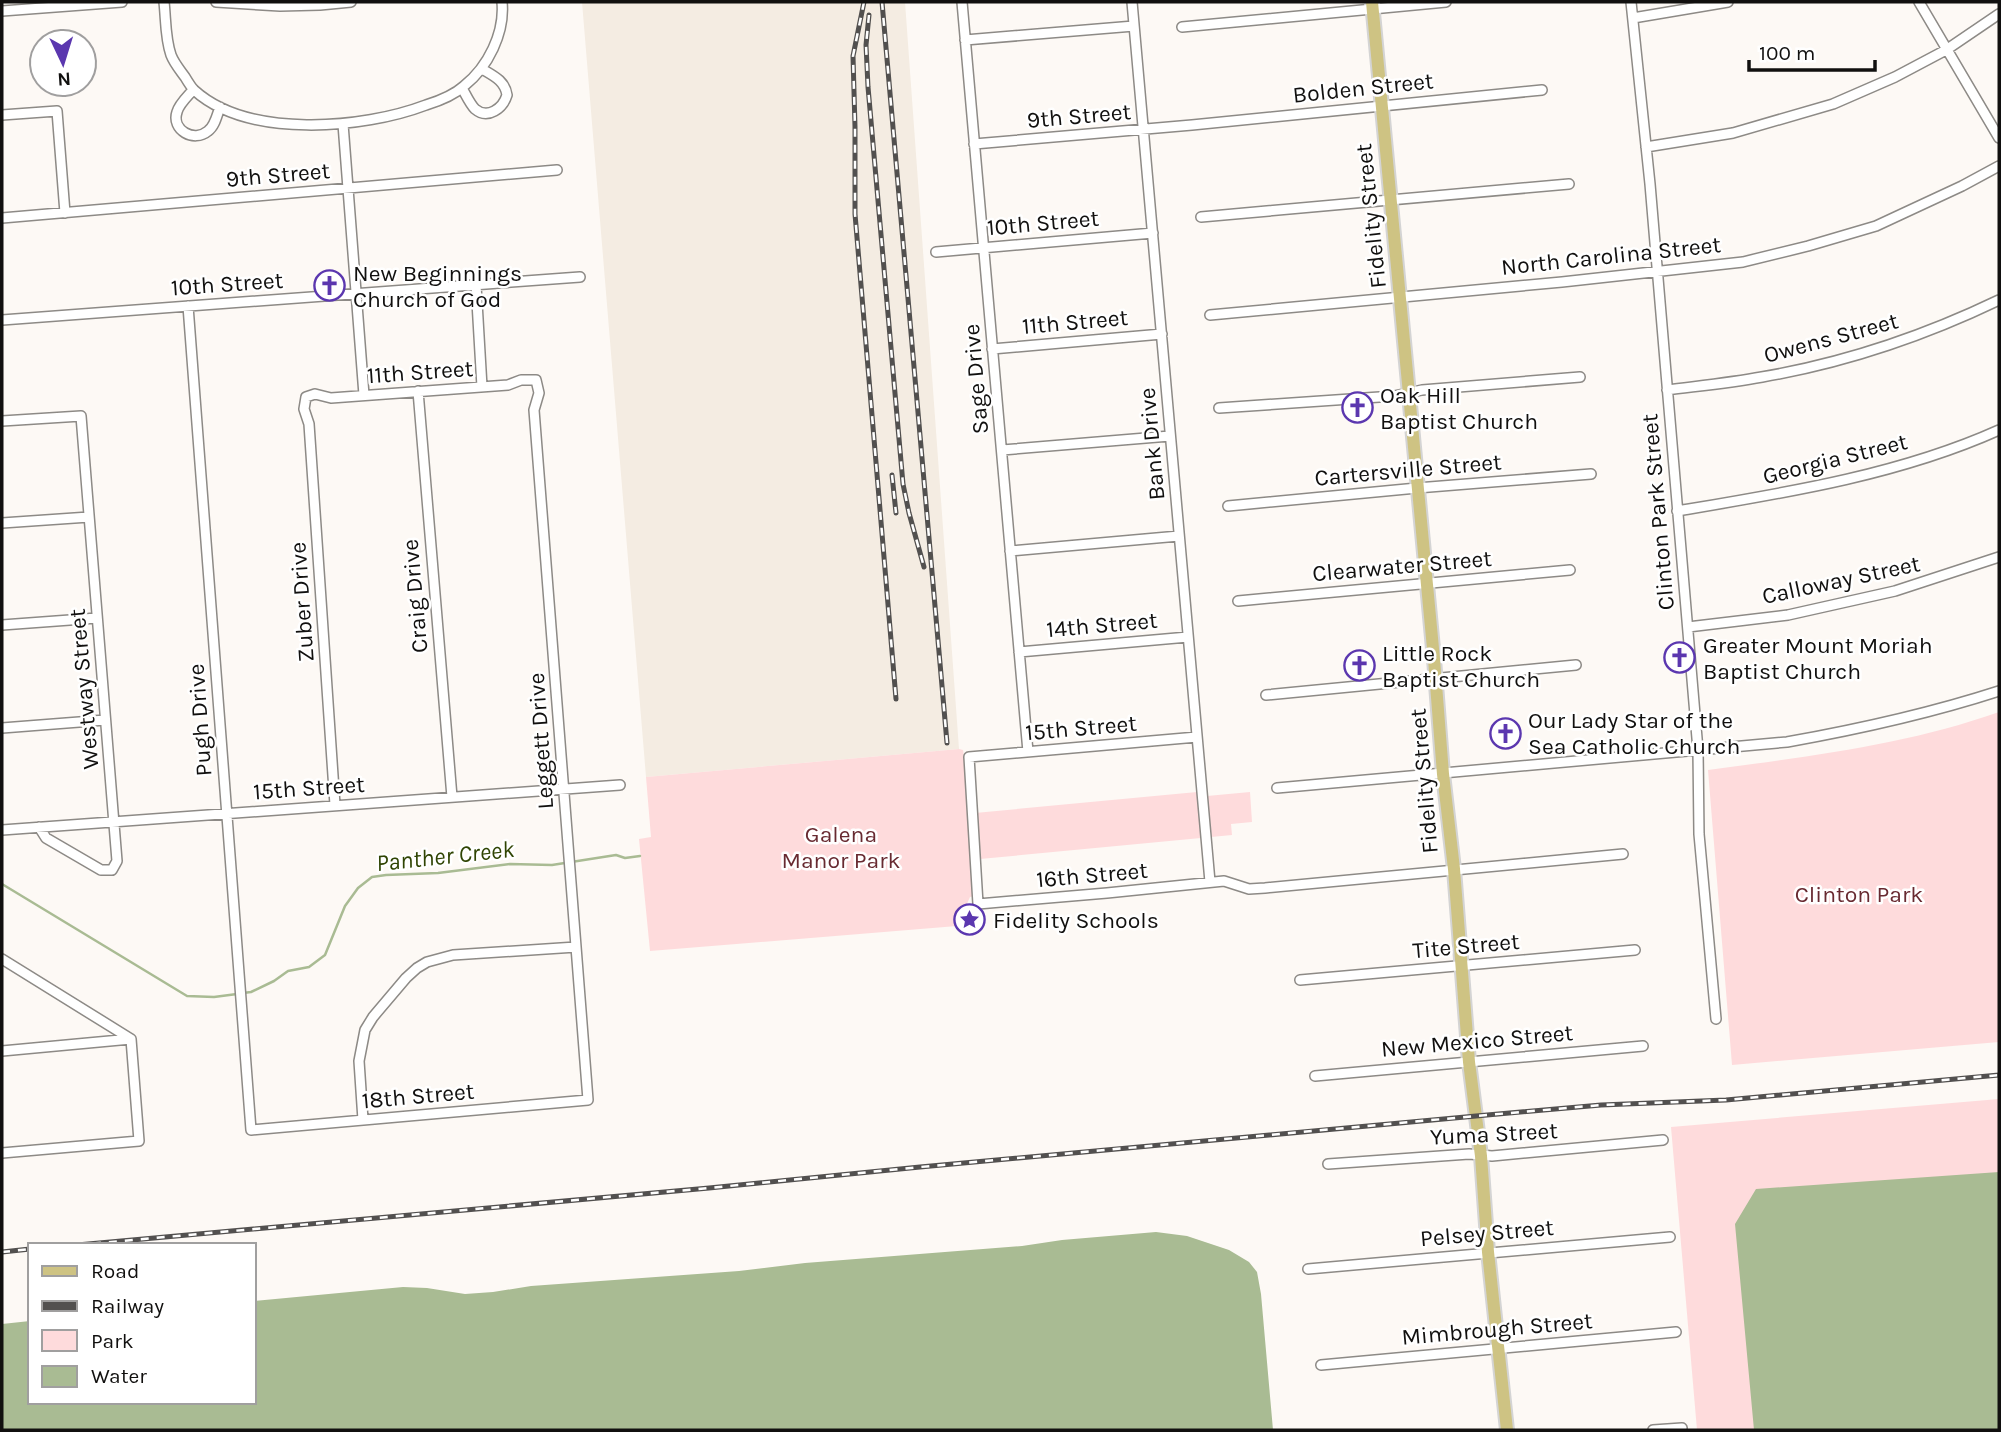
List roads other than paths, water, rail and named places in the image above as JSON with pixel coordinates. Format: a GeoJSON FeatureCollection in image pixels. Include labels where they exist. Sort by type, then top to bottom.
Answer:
{"type":"FeatureCollection","features":[{"type":"Feature","properties":{"kind":"main road","name":"Fidelity Street"},"geometry":{"type":"LineString","coordinates":[[1372,5],[1454,869],[1469,1062],[1481,1156],[1488,1252],[1507,1430]]}},
{"type":"Feature","properties":{"kind":"street"},"geometry":{"type":"LineString","coordinates":[[2,10],[122,2]]}},
{"type":"Feature","properties":{"kind":"street"},"geometry":{"type":"LineString","coordinates":[[164,2],[171,56],[193,90],[220,107],[258,120],[312,125],[343,124],[407,113],[462,88],[482,69],[497,38],[503,14],[502,2]]}},
{"type":"Feature","properties":{"kind":"street"},"geometry":{"type":"LineString","coordinates":[[216,2],[280,6],[351,2]]}},
{"type":"Feature","properties":{"kind":"street","name":"Sage Drive"},"geometry":{"type":"LineString","coordinates":[[962,2],[1028,752]]}},
{"type":"Feature","properties":{"kind":"street","name":"Bank Drive"},"geometry":{"type":"LineString","coordinates":[[1132,2],[1210,882]]}},
{"type":"Feature","properties":{"kind":"street"},"geometry":{"type":"LineString","coordinates":[[1182,27],[1372,5],[1446,2]]}},
{"type":"Feature","properties":{"kind":"street","name":"Clinton Park Street"},"geometry":{"type":"LineString","coordinates":[[1632,2],[1699,750],[1699,834],[1716,1019]]}},
{"type":"Feature","properties":{"kind":"street"},"geometry":{"type":"LineString","coordinates":[[1633,18],[1728,2]]}},
{"type":"Feature","properties":{"kind":"street"},"geometry":{"type":"LineString","coordinates":[[1919,2],[1999,138]]}},
{"type":"Feature","properties":{"kind":"street"},"geometry":{"type":"LineString","coordinates":[[1646,147],[1733,133],[1833,104],[1895,77],[1946,50],[1999,15]]}},
{"type":"Feature","properties":{"kind":"street"},"geometry":{"type":"LineString","coordinates":[[965,40],[1134,26]]}},
{"type":"Feature","properties":{"kind":"street"},"geometry":{"type":"LineString","coordinates":[[462,88],[479,112],[494,112],[500,108],[507,95],[506,88],[502,81],[482,69]]}},
{"type":"Feature","properties":{"kind":"street"},"geometry":{"type":"LineString","coordinates":[[193,90],[177,109],[177,124],[182,131],[197,136],[206,133],[212,128],[220,107]]}},
{"type":"Feature","properties":{"kind":"street","name":"Bolden Street"},"geometry":{"type":"LineString","coordinates":[[1187,125],[1542,90]]}},
{"type":"Feature","properties":{"kind":"street"},"geometry":{"type":"LineString","coordinates":[[2,115],[57,111],[65,213]]}},
{"type":"Feature","properties":{"kind":"street"},"geometry":{"type":"LineString","coordinates":[[343,124],[364,396]]}},
{"type":"Feature","properties":{"kind":"street","name":"9th Street"},"geometry":{"type":"LineString","coordinates":[[974,144],[1187,125]]}},
{"type":"Feature","properties":{"kind":"street","name":"North Carolina Street"},"geometry":{"type":"LineString","coordinates":[[1210,315],[1743,262],[1876,226],[1999,166]]}},
{"type":"Feature","properties":{"kind":"street","name":"9th Street"},"geometry":{"type":"LineString","coordinates":[[2,218],[557,170]]}},
{"type":"Feature","properties":{"kind":"street"},"geometry":{"type":"LineString","coordinates":[[1201,217],[1569,184]]}},
{"type":"Feature","properties":{"kind":"street","name":"10th Street"},"geometry":{"type":"LineString","coordinates":[[936,252],[1153,233]]}},
{"type":"Feature","properties":{"kind":"street","name":"10th Street"},"geometry":{"type":"LineString","coordinates":[[2,320],[580,277]]}},
{"type":"Feature","properties":{"kind":"street"},"geometry":{"type":"LineString","coordinates":[[475,285],[482,387]]}},
{"type":"Feature","properties":{"kind":"street","name":"Owens Street"},"geometry":{"type":"LineString","coordinates":[[1667,390],[1763,377],[1868,352],[1938,327],[1999,300]]}},
{"type":"Feature","properties":{"kind":"street","name":"Pugh Drive"},"geometry":{"type":"LineString","coordinates":[[188,306],[251,1130]]}},
{"type":"Feature","properties":{"kind":"street","name":"11th Street"},"geometry":{"type":"LineString","coordinates":[[992,349],[1161,334]]}},
{"type":"Feature","properties":{"kind":"street"},"geometry":{"type":"LineString","coordinates":[[1219,408],[1394,396],[1422,390],[1580,377]]}},
{"type":"Feature","properties":{"kind":"street","name":"11th Street"},"geometry":{"type":"LineString","coordinates":[[306,397],[316,394],[331,398],[364,396],[508,385],[521,380],[536,380]]}},
{"type":"Feature","properties":{"kind":"street","name":"Leggett Drive"},"geometry":{"type":"LineString","coordinates":[[536,380],[539,393],[534,410],[588,1100]]}},
{"type":"Feature","properties":{"kind":"street","name":"Craig Drive"},"geometry":{"type":"LineString","coordinates":[[418,391],[452,797]]}},
{"type":"Feature","properties":{"kind":"street","name":"Zuber Drive"},"geometry":{"type":"LineString","coordinates":[[306,397],[304,409],[310,424],[335,805]]}},
{"type":"Feature","properties":{"kind":"street","name":"Westway Street"},"geometry":{"type":"LineString","coordinates":[[2,421],[81,416],[117,861],[112,870],[100,870],[46,838],[39,827]]}},
{"type":"Feature","properties":{"kind":"street","name":"Georgia Street"},"geometry":{"type":"LineString","coordinates":[[1677,511],[1838,482],[1909,463],[1999,430]]}},
{"type":"Feature","properties":{"kind":"street"},"geometry":{"type":"LineString","coordinates":[[1002,450],[1170,436]]}},
{"type":"Feature","properties":{"kind":"street","name":"Cartersville Street"},"geometry":{"type":"LineString","coordinates":[[1228,506],[1591,474]]}},
{"type":"Feature","properties":{"kind":"street"},"geometry":{"type":"LineString","coordinates":[[2,523],[89,517]]}},
{"type":"Feature","properties":{"kind":"street"},"geometry":{"type":"LineString","coordinates":[[1010,551],[1179,536]]}},
{"type":"Feature","properties":{"kind":"street","name":"Calloway Street"},"geometry":{"type":"LineString","coordinates":[[1688,627],[1788,615],[1911,587],[1999,557]]}},
{"type":"Feature","properties":{"kind":"street","name":"Clearwater Street"},"geometry":{"type":"LineString","coordinates":[[1238,601],[1570,570]]}},
{"type":"Feature","properties":{"kind":"street"},"geometry":{"type":"LineString","coordinates":[[2,625],[97,618]]}},
{"type":"Feature","properties":{"kind":"street","name":"14th Street"},"geometry":{"type":"LineString","coordinates":[[1019,652],[1188,637]]}},
{"type":"Feature","properties":{"kind":"street"},"geometry":{"type":"LineString","coordinates":[[1266,695],[1576,665]]}},
{"type":"Feature","properties":{"kind":"street"},"geometry":{"type":"LineString","coordinates":[[1277,788],[1787,742],[1868,728],[1999,691]]}},
{"type":"Feature","properties":{"kind":"street"},"geometry":{"type":"LineString","coordinates":[[2,728],[105,720]]}},
{"type":"Feature","properties":{"kind":"street","name":"15th Street"},"geometry":{"type":"LineString","coordinates":[[978,904],[969,757],[1196,737]]}},
{"type":"Feature","properties":{"kind":"street","name":"15th Street"},"geometry":{"type":"LineString","coordinates":[[2,830],[620,785]]}},
{"type":"Feature","properties":{"kind":"street","name":"16th Street"},"geometry":{"type":"LineString","coordinates":[[978,904],[1224,881],[1249,889],[1265,888],[1623,854]]}},
{"type":"Feature","properties":{"kind":"street"},"geometry":{"type":"LineString","coordinates":[[363,1120],[359,1060],[365,1030],[373,1017],[417,968],[427,962],[453,956],[576,947]]}},
{"type":"Feature","properties":{"kind":"street","name":"Tite Street"},"geometry":{"type":"LineString","coordinates":[[1300,980],[1634,950]]}},
{"type":"Feature","properties":{"kind":"street"},"geometry":{"type":"LineString","coordinates":[[2,959],[131,1038]]}},
{"type":"Feature","properties":{"kind":"street"},"geometry":{"type":"LineString","coordinates":[[2,1051],[131,1038]]}},
{"type":"Feature","properties":{"kind":"street"},"geometry":{"type":"LineString","coordinates":[[2,1153],[139,1141],[131,1038]]}},
{"type":"Feature","properties":{"kind":"street","name":"New Mexico Street"},"geometry":{"type":"LineString","coordinates":[[1315,1076],[1643,1045]]}},
{"type":"Feature","properties":{"kind":"street","name":"18th Street"},"geometry":{"type":"LineString","coordinates":[[251,1130],[588,1100]]}},
{"type":"Feature","properties":{"kind":"street","name":"Yuma Street"},"geometry":{"type":"LineString","coordinates":[[1328,1164],[1469,1154],[1481,1156],[1663,1140]]}},
{"type":"Feature","properties":{"kind":"street","name":"Pelsey Street"},"geometry":{"type":"LineString","coordinates":[[1308,1269],[1670,1237]]}},
{"type":"Feature","properties":{"kind":"street","name":"Mimbrough Street"},"geometry":{"type":"LineString","coordinates":[[1321,1365],[1676,1332]]}},
{"type":"Feature","properties":{"kind":"street"},"geometry":{"type":"LineString","coordinates":[[1653,1430],[1682,1428]]}},
{"type":"Feature","properties":{"kind":"water"},"geometry":{"type":"Polygon","coordinates":[[[1999,1172],[1999,1430],[1754,1430],[1735,1224],[1756,1189],[1999,1172]]]}},
{"type":"Feature","properties":{"kind":"water"},"geometry":{"type":"Polygon","coordinates":[[[1156,1232],[1187,1236],[1229,1250],[1249,1262],[1257,1272],[1261,1294],[1273,1430],[2,1430],[2,1324],[28,1321],[28,1404],[256,1404],[256,1301],[403,1287],[465,1294],[493,1292],[531,1286],[739,1271],[805,1263],[1022,1246],[1156,1232]]]}},
{"type":"Feature","properties":{"kind":"waterway","name":"Panther Creek"},"geometry":{"type":"LineString","coordinates":[[243,993],[274,981],[288,971],[309,967],[325,955],[345,906],[358,888],[372,877],[438,873],[510,864],[552,865],[616,855],[625,858],[640,856]]}},
{"type":"Feature","properties":{"kind":"waterway","name":"Panther Creek"},"geometry":{"type":"LineString","coordinates":[[2,884],[187,996],[237,994]]}},
{"type":"Feature","properties":{"kind":"railway"},"geometry":{"type":"LineString","coordinates":[[864,2],[853,56],[855,214],[896,699]]}},
{"type":"Feature","properties":{"kind":"railway"},"geometry":{"type":"LineString","coordinates":[[882,2],[947,743]]}},
{"type":"Feature","properties":{"kind":"railway"},"geometry":{"type":"LineString","coordinates":[[869,15],[866,45],[868,87],[903,484],[924,567]]}},
{"type":"Feature","properties":{"kind":"railway"},"geometry":{"type":"LineString","coordinates":[[892,475],[896,513]]}},
{"type":"Feature","properties":{"kind":"railway"},"geometry":{"type":"LineString","coordinates":[[99,1243],[1476,1116],[1601,1105],[1726,1100],[1999,1075]]}},
{"type":"Feature","properties":{"kind":"railway"},"geometry":{"type":"LineString","coordinates":[[2,1252],[28,1249]]}},
{"type":"Feature","properties":{"kind":"place","name":"New Beginnings Church of God"},"geometry":{"type":"Point","coordinates":[330,286]}},
{"type":"Feature","properties":{"kind":"place","name":"Oak Hill Baptist Church"},"geometry":{"type":"Point","coordinates":[1357,408]}},
{"type":"Feature","properties":{"kind":"place","name":"Greater Mount Moriah Baptist Church"},"geometry":{"type":"Point","coordinates":[1680,658]}},
{"type":"Feature","properties":{"kind":"place","name":"Little Rock Baptist Church"},"geometry":{"type":"Point","coordinates":[1359,666]}},
{"type":"Feature","properties":{"kind":"place","name":"Our Lady Star of the Sea Catholic Church"},"geometry":{"type":"Point","coordinates":[1505,733]}},
{"type":"Feature","properties":{"kind":"place","name":"Fidelity Schools"},"geometry":{"type":"Point","coordinates":[970,920]}},
{"type":"Feature","properties":{"kind":"park label","name":"Galena Manor Park"},"geometry":{"type":"Point","coordinates":[841,847]}},
{"type":"Feature","properties":{"kind":"park label","name":"Clinton Park"},"geometry":{"type":"Point","coordinates":[1859,894]}}]}
